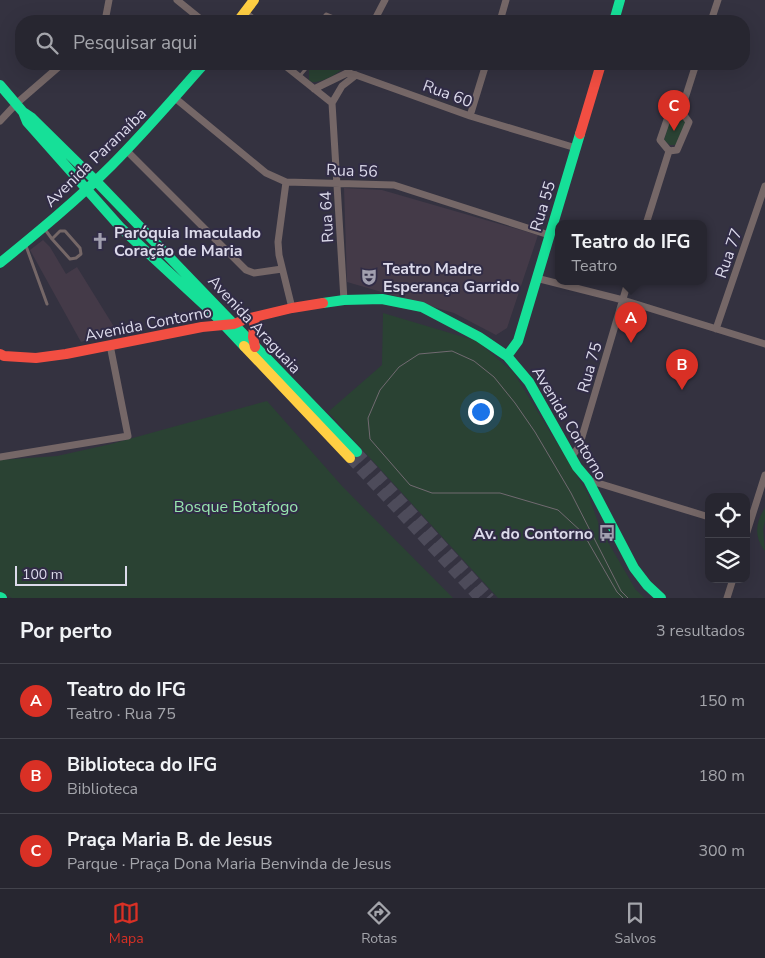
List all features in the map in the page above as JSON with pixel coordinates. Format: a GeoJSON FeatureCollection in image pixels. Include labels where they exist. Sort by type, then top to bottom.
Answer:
{"type":"FeatureCollection","features":[{"type":"Feature","properties":{"kind":"main road"},"geometry":{"type":"LineString","coordinates":[[243,15],[254,0]]}},
{"type":"Feature","properties":{"kind":"main road"},"geometry":{"type":"LineString","coordinates":[[616,15],[620,0]]}},
{"type":"Feature","properties":{"kind":"main road","name":"Avenida Paranaíba"},"geometry":{"type":"LineString","coordinates":[[0,264],[126,150],[199,70]]}},
{"type":"Feature","properties":{"kind":"main road","name":"Rua 55"},"geometry":{"type":"LineString","coordinates":[[507,356],[518,341],[599,70]]}},
{"type":"Feature","properties":{"kind":"main road","name":"Avenida Araguaia"},"geometry":{"type":"LineString","coordinates":[[0,85],[20,108],[95,180],[179,266],[255,346],[353,455],[205,307],[121,228],[26,122],[20,108]]}},
{"type":"Feature","properties":{"kind":"main road","name":"Avenida Contorno"},"geometry":{"type":"LineString","coordinates":[[1,357],[36,358],[66,354],[202,327],[234,324],[292,308],[344,300],[382,299],[422,307],[479,338],[507,356],[529,382],[571,457],[588,480],[634,568],[662,598]]}},
{"type":"Feature","properties":{"kind":"main road"},"geometry":{"type":"LineString","coordinates":[[202,327],[205,307]]}},
{"type":"Feature","properties":{"kind":"main road"},"geometry":{"type":"LineString","coordinates":[[255,317],[252,338],[255,346]]}},
{"type":"Feature","properties":{"kind":"street"},"geometry":{"type":"LineString","coordinates":[[105,15],[109,0]]}},
{"type":"Feature","properties":{"kind":"street"},"geometry":{"type":"LineString","coordinates":[[176,0],[195,15]]}},
{"type":"Feature","properties":{"kind":"street"},"geometry":{"type":"LineString","coordinates":[[377,15],[385,0]]}},
{"type":"Feature","properties":{"kind":"street"},"geometry":{"type":"LineString","coordinates":[[502,15],[506,0]]}},
{"type":"Feature","properties":{"kind":"street"},"geometry":{"type":"LineString","coordinates":[[713,15],[718,0]]}},
{"type":"Feature","properties":{"kind":"street"},"geometry":{"type":"LineString","coordinates":[[0,121],[20,108],[56,70]]}},
{"type":"Feature","properties":{"kind":"street"},"geometry":{"type":"LineString","coordinates":[[290,70],[332,103],[342,86],[356,75]]}},
{"type":"Feature","properties":{"kind":"street"},"geometry":{"type":"LineString","coordinates":[[314,89],[348,73],[349,70]]}},
{"type":"Feature","properties":{"kind":"street"},"geometry":{"type":"LineString","coordinates":[[470,116],[484,70]]}},
{"type":"Feature","properties":{"kind":"street"},"geometry":{"type":"LineString","coordinates":[[681,111],[694,70]]}},
{"type":"Feature","properties":{"kind":"street","name":"Rua 60"},"geometry":{"type":"LineString","coordinates":[[348,73],[470,116],[576,148]]}},
{"type":"Feature","properties":{"kind":"street","name":"Rua 56"},"geometry":{"type":"LineString","coordinates":[[175,98],[266,173],[286,182],[394,185],[549,234]]}},
{"type":"Feature","properties":{"kind":"street","name":"Rua 64"},"geometry":{"type":"LineString","coordinates":[[332,103],[344,300]]}},
{"type":"Feature","properties":{"kind":"street"},"geometry":{"type":"LineString","coordinates":[[669,151],[676,150],[689,122],[681,111]]}},
{"type":"Feature","properties":{"kind":"street"},"geometry":{"type":"LineString","coordinates":[[669,151],[660,140],[669,114],[681,111]]}},
{"type":"Feature","properties":{"kind":"street"},"geometry":{"type":"LineString","coordinates":[[126,150],[246,270],[254,273],[282,269]]}},
{"type":"Feature","properties":{"kind":"street"},"geometry":{"type":"LineString","coordinates":[[647,220],[669,151]]}},
{"type":"Feature","properties":{"kind":"street"},"geometry":{"type":"LineString","coordinates":[[286,182],[278,242],[282,269],[292,308]]}},
{"type":"Feature","properties":{"kind":"street","name":"Rua 77"},"geometry":{"type":"LineString","coordinates":[[716,329],[765,186]]}},
{"type":"Feature","properties":{"kind":"street"},"geometry":{"type":"LineString","coordinates":[[536,278],[555,283]]}},
{"type":"Feature","properties":{"kind":"street"},"geometry":{"type":"LineString","coordinates":[[564,285],[623,300],[765,344]]}},
{"type":"Feature","properties":{"kind":"street","name":"Rua 75"},"geometry":{"type":"LineString","coordinates":[[571,457],[579,447],[627,285]]}},
{"type":"Feature","properties":{"kind":"street"},"geometry":{"type":"LineString","coordinates":[[0,457],[128,436],[110,344]]}},
{"type":"Feature","properties":{"kind":"street"},"geometry":{"type":"LineString","coordinates":[[750,521],[765,475]]}},
{"type":"Feature","properties":{"kind":"street"},"geometry":{"type":"LineString","coordinates":[[588,480],[705,516]]}},
{"type":"Feature","properties":{"kind":"street"},"geometry":{"type":"LineString","coordinates":[[727,598],[732,583]]}},
{"type":"Feature","properties":{"kind":"lane"},"geometry":{"type":"LineString","coordinates":[[246,11],[251,15]]}},
{"type":"Feature","properties":{"kind":"lane"},"geometry":{"type":"LineString","coordinates":[[299,78],[305,70]]}},
{"type":"Feature","properties":{"kind":"lane"},"geometry":{"type":"LineString","coordinates":[[43,227],[52,238],[70,259],[76,258],[81,254],[80,248],[65,231],[60,231],[52,238]]}},
{"type":"Feature","properties":{"kind":"lane"},"geometry":{"type":"LineString","coordinates":[[25,243],[47,304]]}},
{"type":"Feature","properties":{"kind":"shaded area"},"geometry":{"type":"Polygon","coordinates":[[[344,188],[382,190],[538,235],[507,328],[496,335],[454,313],[347,282],[344,188]]]}},
{"type":"Feature","properties":{"kind":"shaded area"},"geometry":{"type":"Polygon","coordinates":[[[43,240],[50,247],[66,274],[77,267],[116,330],[81,342],[30,250],[43,240]]]}},
{"type":"Feature","properties":{"kind":"green space"},"geometry":{"type":"Polygon","coordinates":[[[309,70],[341,70],[321,81],[312,82],[309,80],[309,70]]]}},
{"type":"Feature","properties":{"kind":"green space"},"geometry":{"type":"Polygon","coordinates":[[[679,114],[686,122],[677,145],[670,145],[664,140],[671,117],[679,114]]]}},
{"type":"Feature","properties":{"kind":"green space"},"geometry":{"type":"Polygon","coordinates":[[[383,313],[477,341],[514,373],[588,494],[601,530],[636,590],[645,598],[498,598],[328,412],[382,365],[383,313]]]}},
{"type":"Feature","properties":{"kind":"green space","name":"Bosque Botafogo"},"geometry":{"type":"Polygon","coordinates":[[[267,401],[342,486],[453,598],[12,598],[0,592],[0,460],[57,456],[111,444],[267,401]]]}},
{"type":"Feature","properties":{"kind":"green space"},"geometry":{"type":"Polygon","coordinates":[[[765,508],[763,529],[765,551],[761,546],[757,530],[759,519],[765,508]]]}},
{"type":"Feature","properties":{"kind":"tunnel"},"geometry":{"type":"LineString","coordinates":[[357,452],[490,598]]}},
{"type":"Feature","properties":{"kind":"tunnel"},"geometry":{"type":"LineString","coordinates":[[350,458],[479,598]]}},
{"type":"Feature","properties":{"kind":"tram line"},"geometry":{"type":"LineString","coordinates":[[623,598],[617,592],[583,533],[558,510],[500,493],[432,493],[410,485],[370,439],[368,418],[380,390],[399,367],[419,354],[452,351],[474,361],[494,377],[535,432],[571,493],[621,591],[628,598]]}},
{"type":"Feature","properties":{"kind":"traffic: fast"},"geometry":{"type":"LineString","coordinates":[[616,15],[620,0]]}},
{"type":"Feature","properties":{"kind":"traffic: fast"},"geometry":{"type":"LineString","coordinates":[[0,263],[99,178],[199,70]]}},
{"type":"Feature","properties":{"kind":"traffic: fast"},"geometry":{"type":"LineString","coordinates":[[0,85],[23,112],[27,122],[121,228],[212,312],[244,346]]}},
{"type":"Feature","properties":{"kind":"traffic: fast"},"geometry":{"type":"LineString","coordinates":[[23,112],[32,118],[95,180],[357,452]]}},
{"type":"Feature","properties":{"kind":"traffic: fast"},"geometry":{"type":"LineString","coordinates":[[507,356],[518,341],[580,134]]}},
{"type":"Feature","properties":{"kind":"traffic: fast"},"geometry":{"type":"LineString","coordinates":[[323,303],[344,300],[382,299],[422,307],[479,337],[507,356],[529,382],[577,467],[588,480],[634,568],[647,585],[661,598]]}},
{"type":"Feature","properties":{"kind":"traffic: slow"},"geometry":{"type":"LineString","coordinates":[[243,15],[254,0]]}},
{"type":"Feature","properties":{"kind":"traffic: slow"},"geometry":{"type":"LineString","coordinates":[[244,346],[350,458]]}},
{"type":"Feature","properties":{"kind":"traffic: jam"},"geometry":{"type":"LineString","coordinates":[[580,134],[599,70]]}},
{"type":"Feature","properties":{"kind":"traffic: jam"},"geometry":{"type":"LineString","coordinates":[[0,354],[4,356],[36,358],[66,354],[202,327],[234,324],[246,319],[292,308],[323,303]]}},
{"type":"Feature","properties":{"kind":"traffic: jam"},"geometry":{"type":"LineString","coordinates":[[255,317],[253,337],[255,347]]}},
{"type":"Feature","properties":{"kind":"place","name":"Praça Maria B. de Jesus"},"geometry":{"type":"Point","coordinates":[674,131]}},
{"type":"Feature","properties":{"kind":"place","name":"Paróquia Imaculado Coração de Maria"},"geometry":{"type":"Point","coordinates":[100,241]}},
{"type":"Feature","properties":{"kind":"place","name":"Teatro Madre Esperança Garrido"},"geometry":{"type":"Point","coordinates":[369,277]}},
{"type":"Feature","properties":{"kind":"place","name":"Teatro do IFG"},"geometry":{"type":"Point","coordinates":[631,343]}},
{"type":"Feature","properties":{"kind":"place","name":"Biblioteca do IFG"},"geometry":{"type":"Point","coordinates":[682,390]}},
{"type":"Feature","properties":{"kind":"place","name":"Av. do Contorno"},"geometry":{"type":"Point","coordinates":[607,533]}}]}
